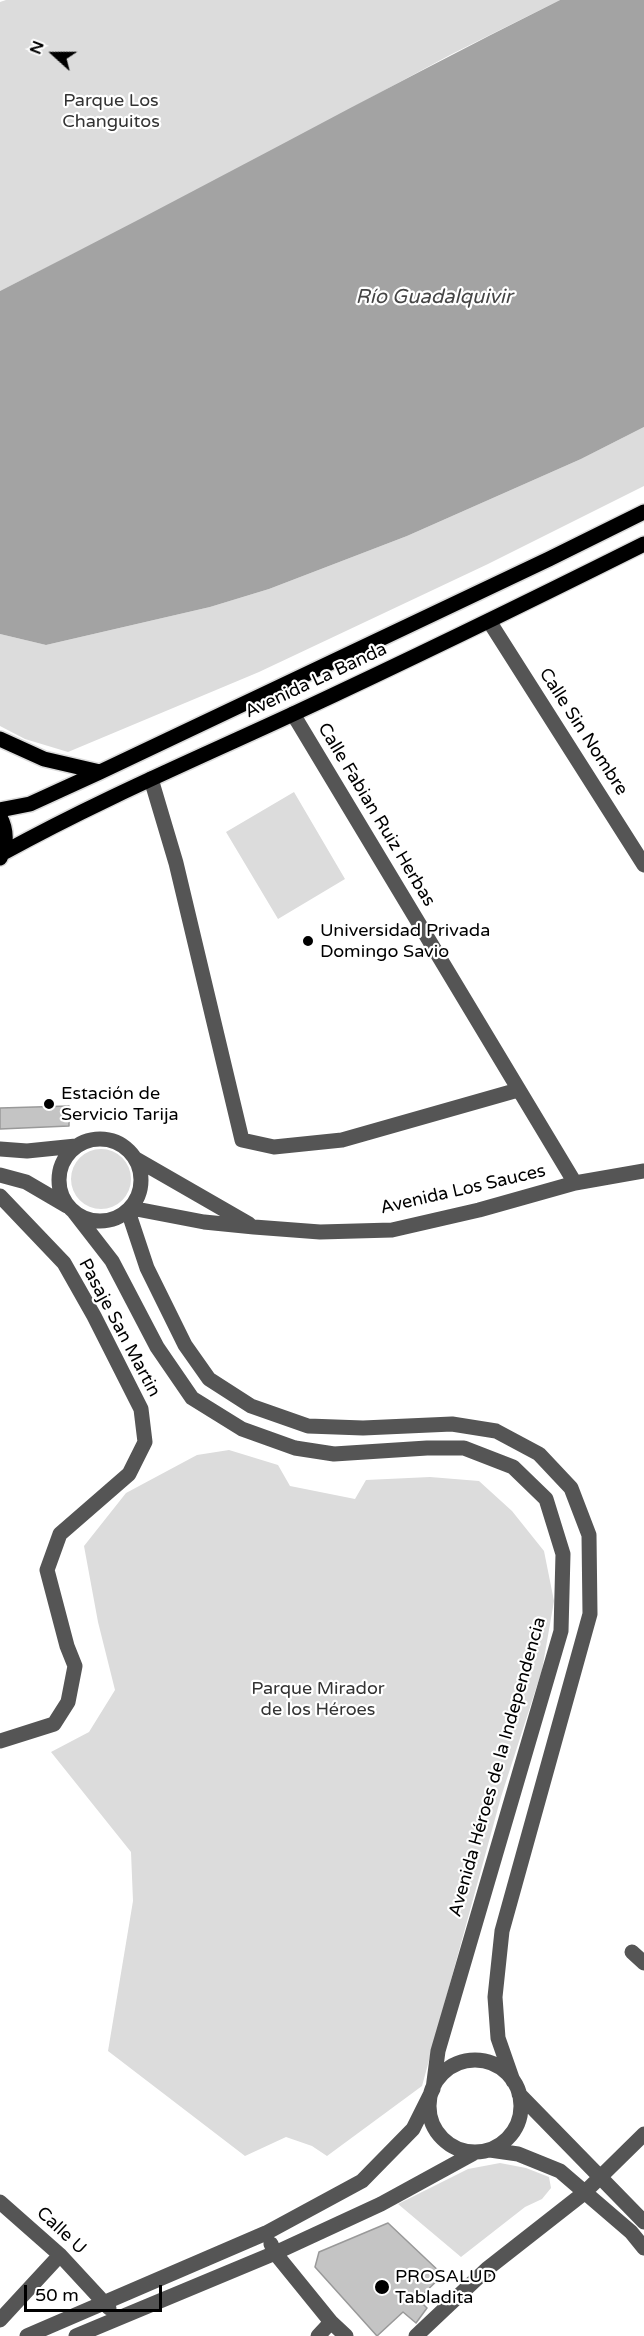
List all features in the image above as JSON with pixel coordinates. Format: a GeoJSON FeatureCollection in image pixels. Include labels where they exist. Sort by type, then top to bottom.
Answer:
{"type":"FeatureCollection","features":[{"type":"Feature","properties":{"kind":"main road","name":"Avenida La Banda"},"geometry":{"type":"LineString","coordinates":[[0,810],[30,804],[100,772],[644,512]]}},
{"type":"Feature","properties":{"kind":"main road","name":"Avenida La Banda"},"geometry":{"type":"LineString","coordinates":[[2,855],[65,819],[489,621],[644,544]]}},
{"type":"Feature","properties":{"kind":"main road"},"geometry":{"type":"LineString","coordinates":[[0,739],[44,759],[100,772]]}},
{"type":"Feature","properties":{"kind":"main road"},"geometry":{"type":"LineString","coordinates":[[0,818],[5,831],[2,855]]}},
{"type":"Feature","properties":{"kind":"street","name":"Calle Sin Nombre"},"geometry":{"type":"LineString","coordinates":[[489,621],[644,865]]}},
{"type":"Feature","properties":{"kind":"street","name":"Calle Fabian Ruiz Herbas"},"geometry":{"type":"LineString","coordinates":[[293,714],[575,1183]]}},
{"type":"Feature","properties":{"kind":"street"},"geometry":{"type":"LineString","coordinates":[[151,778],[176,863],[242,1140],[274,1146],[342,1140],[518,1090]]}},
{"type":"Feature","properties":{"kind":"street"},"geometry":{"type":"LineString","coordinates":[[0,1149],[27,1151],[76,1146],[88,1140],[102,1138],[115,1141],[136,1159],[141,1171],[138,1197],[129,1209],[115,1218],[101,1221],[87,1219],[72,1210],[62,1197],[59,1183],[63,1163],[76,1146]]}},
{"type":"Feature","properties":{"kind":"street","name":"Avenida Los Sauces"},"geometry":{"type":"LineString","coordinates":[[136,1159],[254,1227]]}},
{"type":"Feature","properties":{"kind":"street","name":"Avenida Los Sauces"},"geometry":{"type":"LineString","coordinates":[[129,1209],[204,1222],[254,1227],[320,1232],[392,1230],[479,1210],[575,1183],[644,1171]]}},
{"type":"Feature","properties":{"kind":"street","name":"Avenida Héroes de la Independencia"},"geometry":{"type":"LineString","coordinates":[[0,1175],[26,1182],[72,1210],[112,1261],[157,1347],[192,1398],[242,1430],[295,1448],[334,1454],[464,1448],[513,1467],[546,1499],[563,1554],[561,1630],[438,2051],[432,2089],[413,2129],[362,2181],[266,2233],[27,2336]]}},
{"type":"Feature","properties":{"kind":"street","name":"Pasaje San Martin"},"geometry":{"type":"LineString","coordinates":[[0,1196],[64,1263],[94,1316],[141,1409],[145,1442],[129,1474],[60,1534],[47,1570],[67,1646],[75,1666],[68,1702],[54,1724],[0,1741]]}},
{"type":"Feature","properties":{"kind":"street"},"geometry":{"type":"LineString","coordinates":[[76,2336],[275,2253],[381,2204],[502,2143],[512,2133],[521,2107],[498,2038],[495,1997],[502,1931],[590,1614],[589,1535],[571,1488],[539,1454],[496,1431],[452,1424],[363,1428],[308,1426],[252,1406],[209,1379],[185,1345],[147,1268],[129,1209]]}},
{"type":"Feature","properties":{"kind":"street"},"geometry":{"type":"LineString","coordinates":[[632,1952],[644,1963]]}},
{"type":"Feature","properties":{"kind":"street"},"geometry":{"type":"LineString","coordinates":[[644,2222],[498,2066],[478,2060],[463,2062],[450,2067],[440,2077],[432,2089],[429,2104],[431,2119],[437,2133],[455,2147],[518,2154],[560,2171],[631,2232],[644,2248]]}},
{"type":"Feature","properties":{"kind":"street"},"geometry":{"type":"LineString","coordinates":[[416,2336],[487,2269],[584,2193],[644,2134]]}},
{"type":"Feature","properties":{"kind":"street","name":"Calle U"},"geometry":{"type":"LineString","coordinates":[[0,2202],[60,2255],[118,2317]]}},
{"type":"Feature","properties":{"kind":"street"},"geometry":{"type":"LineString","coordinates":[[266,2233],[275,2253],[331,2322],[346,2336]]}},
{"type":"Feature","properties":{"kind":"street"},"geometry":{"type":"LineString","coordinates":[[0,2320],[60,2255]]}},
{"type":"Feature","properties":{"kind":"street"},"geometry":{"type":"LineString","coordinates":[[318,2336],[331,2322]]}},
{"type":"Feature","properties":{"kind":"green space","name":"Parque Los Changuitos"},"geometry":{"type":"Polygon","coordinates":[[[6,0],[560,0],[450,55],[188,196],[0,291],[0,2],[6,0]]]}},
{"type":"Feature","properties":{"kind":"green space"},"geometry":{"type":"Polygon","coordinates":[[[644,427],[644,486],[488,564],[259,672],[68,752],[25,739],[0,726],[0,634],[46,645],[210,607],[269,589],[407,536],[581,459],[644,427]]]}},
{"type":"Feature","properties":{"kind":"green space"},"geometry":{"type":"Polygon","coordinates":[[[294,792],[345,879],[278,919],[226,832],[294,792]]]}},
{"type":"Feature","properties":{"kind":"green space"},"geometry":{"type":"Polygon","coordinates":[[[95,1149],[107,1149],[118,1154],[126,1162],[131,1179],[129,1191],[118,1204],[107,1209],[95,1209],[84,1204],[76,1196],[71,1185],[71,1173],[76,1162],[84,1154],[95,1149]]]}},
{"type":"Feature","properties":{"kind":"green space","name":"Parque Mirador de los Héroes"},"geometry":{"type":"Polygon","coordinates":[[[229,1450],[278,1465],[290,1486],[355,1499],[366,1480],[430,1477],[479,1481],[512,1511],[544,1551],[554,1601],[542,1670],[501,1797],[422,2086],[327,2156],[312,2146],[286,2137],[245,2156],[108,2051],[133,1901],[131,1852],[51,1752],[89,1732],[115,1690],[98,1622],[84,1546],[126,1493],[197,1455],[229,1450]]]}},
{"type":"Feature","properties":{"kind":"green space"},"geometry":{"type":"Polygon","coordinates":[[[500,2163],[526,2168],[549,2177],[551,2188],[542,2199],[525,2207],[461,2257],[398,2204],[468,2169],[500,2163]]]}},
{"type":"Feature","properties":{"kind":"water","name":"Río Guadalquivir"},"geometry":{"type":"Polygon","coordinates":[[[560,0],[644,0],[644,427],[581,459],[407,536],[269,589],[210,607],[46,645],[0,634],[0,291],[560,0]]]}},
{"type":"Feature","properties":{"kind":"building"},"geometry":{"type":"Polygon","coordinates":[[[69,1106],[69,1126],[0,1129],[0,1108],[69,1106]]]}},
{"type":"Feature","properties":{"kind":"building","name":"PROSALUD Tabladita"},"geometry":{"type":"Polygon","coordinates":[[[388,2223],[443,2275],[418,2299],[427,2308],[416,2323],[403,2312],[377,2336],[315,2267],[319,2252],[388,2223]]]}},
{"type":"Feature","properties":{"kind":"place","name":"Universidad Privada Domingo Savio"},"geometry":{"type":"Point","coordinates":[308,941]}},
{"type":"Feature","properties":{"kind":"place","name":"Estación de Servicio Tarija"},"geometry":{"type":"Point","coordinates":[49,1104]}},
{"type":"Feature","properties":{"kind":"place","name":"PROSALUD Tabladita"},"geometry":{"type":"Point","coordinates":[382,2287]}}]}
